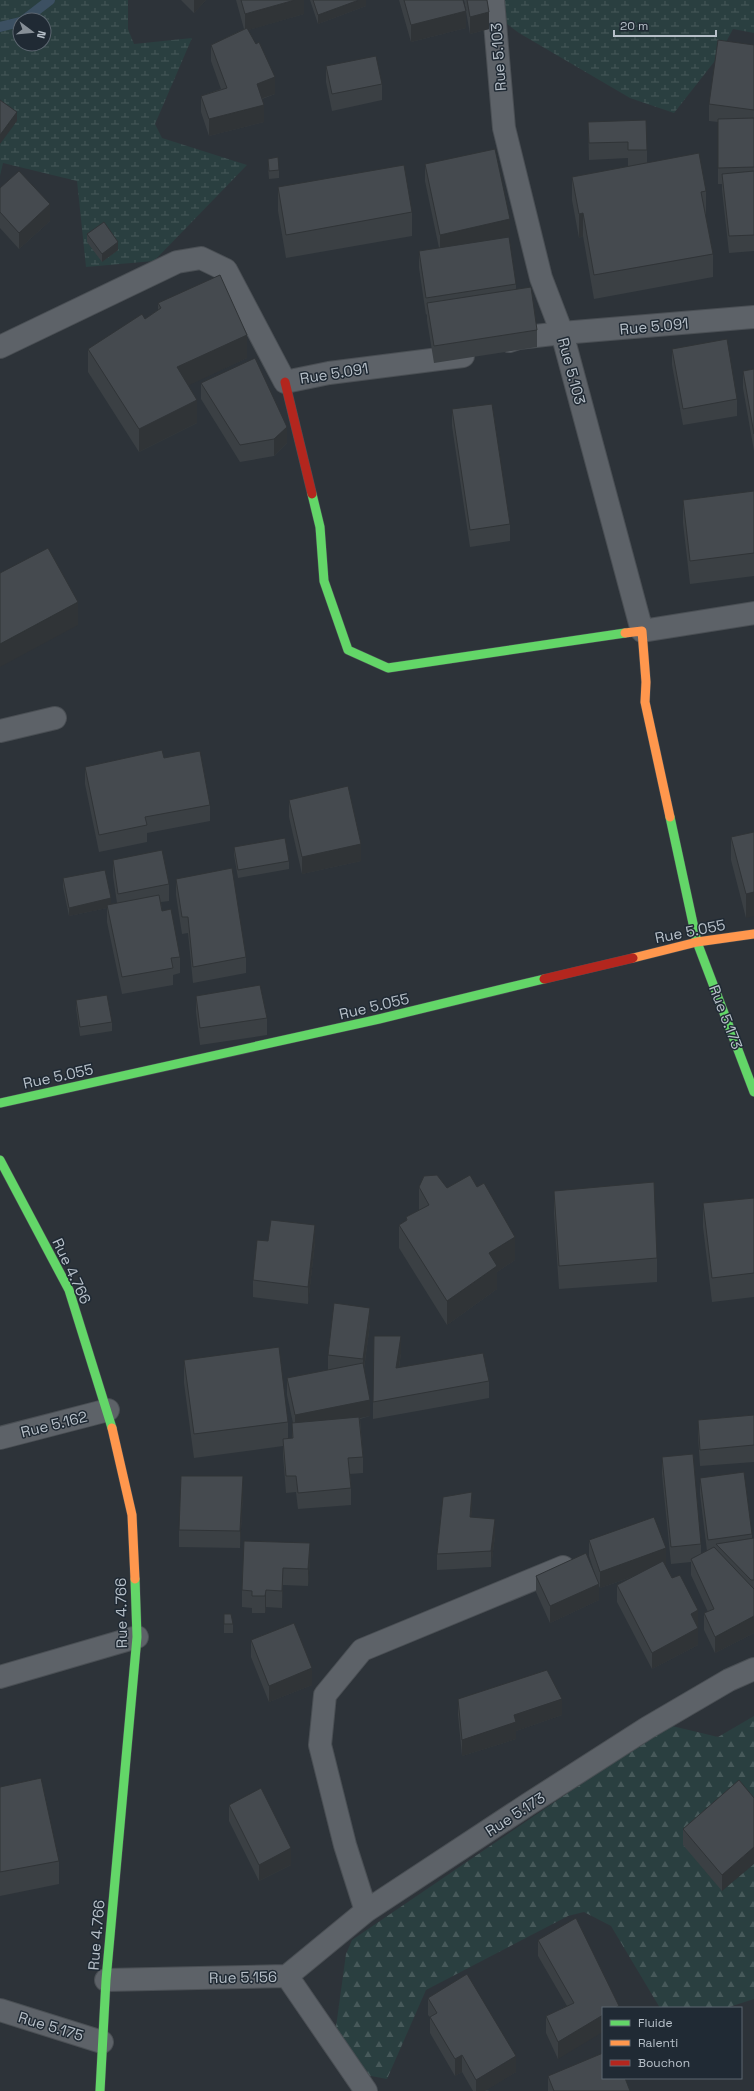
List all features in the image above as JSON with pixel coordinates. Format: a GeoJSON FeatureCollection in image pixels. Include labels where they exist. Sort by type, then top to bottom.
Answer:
{"type":"FeatureCollection","features":[{"type":"Feature","properties":{"kind":"street","name":"Rue 5.103"},"geometry":{"type":"LineString","coordinates":[[493,0],[504,128],[541,278],[562,333],[642,631]]}},
{"type":"Feature","properties":{"kind":"street","name":"Rue 5.091"},"geometry":{"type":"LineString","coordinates":[[0,347],[177,262],[201,258],[226,270],[285,382],[336,372],[462,356],[518,338],[754,317]]}},
{"type":"Feature","properties":{"kind":"street"},"geometry":{"type":"LineString","coordinates":[[285,382],[320,527],[324,581],[348,650],[388,668],[754,613]]}},
{"type":"Feature","properties":{"kind":"street","name":"Rue 5.173"},"geometry":{"type":"LineString","coordinates":[[642,631],[646,682],[645,702],[697,942],[754,1092]]}},
{"type":"Feature","properties":{"kind":"street"},"geometry":{"type":"LineString","coordinates":[[0,731],[55,718]]}},
{"type":"Feature","properties":{"kind":"street","name":"Rue 5.055"},"geometry":{"type":"LineString","coordinates":[[0,1103],[379,1019],[697,942],[754,934]]}},
{"type":"Feature","properties":{"kind":"street","name":"Rue 4.766"},"geometry":{"type":"LineString","coordinates":[[0,1160],[69,1290],[108,1410],[132,1516],[137,1637],[106,1980],[100,2091]]}},
{"type":"Feature","properties":{"kind":"street","name":"Rue 5.162"},"geometry":{"type":"LineString","coordinates":[[0,1438],[108,1410]]}},
{"type":"Feature","properties":{"kind":"street"},"geometry":{"type":"LineString","coordinates":[[366,1911],[345,1845],[320,1745],[325,1695],[362,1650],[579,1560]]}},
{"type":"Feature","properties":{"kind":"street"},"geometry":{"type":"LineString","coordinates":[[0,1677],[137,1637]]}},
{"type":"Feature","properties":{"kind":"street","name":"Rue 5.173"},"geometry":{"type":"LineString","coordinates":[[287,1976],[366,1911],[647,1728],[729,1680],[754,1669]]}},
{"type":"Feature","properties":{"kind":"street","name":"Rue 5.156"},"geometry":{"type":"LineString","coordinates":[[106,1980],[287,1976],[366,2091]]}},
{"type":"Feature","properties":{"kind":"street","name":"Rue 5.175"},"geometry":{"type":"LineString","coordinates":[[0,2010],[102,2042]]}},
{"type":"Feature","properties":{"kind":"green space"},"geometry":{"type":"Polygon","coordinates":[[[0,0],[128,0],[128,29],[134,44],[192,38],[155,124],[162,138],[247,165],[154,261],[86,267],[77,181],[3,163],[0,176],[0,0]]]}},
{"type":"Feature","properties":{"kind":"green space"},"geometry":{"type":"Polygon","coordinates":[[[501,0],[754,0],[754,33],[733,29],[718,57],[674,113],[630,98],[519,33],[507,24],[501,0]]]}},
{"type":"Feature","properties":{"kind":"green space"},"geometry":{"type":"Polygon","coordinates":[[[754,1716],[754,1999],[729,2007],[659,2007],[611,1926],[584,1912],[568,1916],[426,1990],[387,2079],[355,2073],[335,2034],[346,1954],[352,1940],[668,1725],[718,1737],[754,1716]]]}},
{"type":"Feature","properties":{"kind":"building"},"geometry":{"type":"Polygon","coordinates":[[[241,0],[295,0],[245,14],[241,0]]]}},
{"type":"Feature","properties":{"kind":"building"},"geometry":{"type":"Polygon","coordinates":[[[313,0],[359,0],[318,15],[313,0]]]}},
{"type":"Feature","properties":{"kind":"building"},"geometry":{"type":"Polygon","coordinates":[[[404,0],[463,0],[466,11],[411,25],[404,0]]]}},
{"type":"Feature","properties":{"kind":"building"},"geometry":{"type":"Polygon","coordinates":[[[467,0],[487,0],[489,12],[470,17],[467,0]]]}},
{"type":"Feature","properties":{"kind":"building"},"geometry":{"type":"Polygon","coordinates":[[[247,28],[256,44],[259,42],[275,77],[257,84],[264,105],[209,119],[201,96],[227,88],[211,45],[247,28]]]}},
{"type":"Feature","properties":{"kind":"building"},"geometry":{"type":"Polygon","coordinates":[[[718,40],[754,45],[754,110],[709,104],[718,40]]]}},
{"type":"Feature","properties":{"kind":"building"},"geometry":{"type":"Polygon","coordinates":[[[376,56],[382,84],[332,94],[326,66],[376,56]]]}},
{"type":"Feature","properties":{"kind":"building"},"geometry":{"type":"Polygon","coordinates":[[[0,100],[17,112],[0,135],[0,100]]]}},
{"type":"Feature","properties":{"kind":"building"},"geometry":{"type":"Polygon","coordinates":[[[754,118],[754,167],[718,168],[718,119],[754,118]]]}},
{"type":"Feature","properties":{"kind":"building"},"geometry":{"type":"Polygon","coordinates":[[[646,120],[647,150],[628,150],[628,142],[589,143],[588,122],[646,120]]]}},
{"type":"Feature","properties":{"kind":"building"},"geometry":{"type":"Polygon","coordinates":[[[495,149],[510,219],[440,235],[425,164],[495,149]]]}},
{"type":"Feature","properties":{"kind":"building"},"geometry":{"type":"Polygon","coordinates":[[[699,153],[706,191],[701,192],[713,254],[594,275],[583,213],[579,214],[572,177],[699,153]]]}},
{"type":"Feature","properties":{"kind":"building"},"geometry":{"type":"Polygon","coordinates":[[[278,157],[279,170],[269,171],[268,159],[278,157]]]}},
{"type":"Feature","properties":{"kind":"building"},"geometry":{"type":"Polygon","coordinates":[[[404,165],[412,212],[286,235],[278,187],[404,165]]]}},
{"type":"Feature","properties":{"kind":"building"},"geometry":{"type":"Polygon","coordinates":[[[19,171],[50,204],[19,233],[0,212],[0,188],[19,171]]]}},
{"type":"Feature","properties":{"kind":"building"},"geometry":{"type":"Polygon","coordinates":[[[754,171],[754,235],[729,236],[722,174],[754,171]]]}},
{"type":"Feature","properties":{"kind":"building"},"geometry":{"type":"Polygon","coordinates":[[[104,222],[118,242],[102,254],[87,234],[104,222]]]}},
{"type":"Feature","properties":{"kind":"building"},"geometry":{"type":"Polygon","coordinates":[[[509,237],[516,284],[426,298],[419,251],[509,237]]]}},
{"type":"Feature","properties":{"kind":"building"},"geometry":{"type":"Polygon","coordinates":[[[220,275],[247,335],[177,367],[197,400],[139,429],[88,349],[142,314],[145,319],[161,308],[158,303],[220,275]]]}},
{"type":"Feature","properties":{"kind":"building"},"geometry":{"type":"Polygon","coordinates":[[[531,287],[537,330],[434,346],[427,303],[531,287]]]}},
{"type":"Feature","properties":{"kind":"building"},"geometry":{"type":"Polygon","coordinates":[[[727,339],[737,399],[683,409],[672,349],[727,339]]]}},
{"type":"Feature","properties":{"kind":"building"},"geometry":{"type":"Polygon","coordinates":[[[255,358],[287,427],[274,439],[240,445],[201,383],[255,358]]]}},
{"type":"Feature","properties":{"kind":"building"},"geometry":{"type":"Polygon","coordinates":[[[754,369],[754,434],[743,371],[754,369]]]}},
{"type":"Feature","properties":{"kind":"building"},"geometry":{"type":"Polygon","coordinates":[[[492,404],[510,524],[470,530],[452,409],[492,404]]]}},
{"type":"Feature","properties":{"kind":"building"},"geometry":{"type":"Polygon","coordinates":[[[754,491],[754,553],[690,561],[683,500],[754,491]]]}},
{"type":"Feature","properties":{"kind":"building"},"geometry":{"type":"Polygon","coordinates":[[[48,548],[78,602],[0,644],[0,573],[48,548]]]}},
{"type":"Feature","properties":{"kind":"building"},"geometry":{"type":"Polygon","coordinates":[[[162,750],[164,758],[200,751],[210,805],[145,817],[147,825],[99,835],[85,767],[162,750]]]}},
{"type":"Feature","properties":{"kind":"building"},"geometry":{"type":"Polygon","coordinates":[[[348,786],[361,844],[302,857],[289,800],[348,786]]]}},
{"type":"Feature","properties":{"kind":"building"},"geometry":{"type":"Polygon","coordinates":[[[754,832],[754,892],[746,894],[731,837],[754,832]]]}},
{"type":"Feature","properties":{"kind":"building"},"geometry":{"type":"Polygon","coordinates":[[[285,838],[289,861],[238,870],[234,847],[285,838]]]}},
{"type":"Feature","properties":{"kind":"building"},"geometry":{"type":"Polygon","coordinates":[[[162,850],[169,884],[118,894],[113,860],[162,850]]]}},
{"type":"Feature","properties":{"kind":"building"},"geometry":{"type":"Polygon","coordinates":[[[232,868],[246,957],[193,967],[188,917],[182,917],[176,879],[232,868]]]}},
{"type":"Feature","properties":{"kind":"building"},"geometry":{"type":"Polygon","coordinates":[[[105,870],[111,898],[69,908],[63,878],[105,870]]]}},
{"type":"Feature","properties":{"kind":"building"},"geometry":{"type":"Polygon","coordinates":[[[159,895],[162,911],[171,909],[180,957],[171,958],[173,968],[122,977],[107,905],[159,895]]]}},
{"type":"Feature","properties":{"kind":"building"},"geometry":{"type":"Polygon","coordinates":[[[260,985],[267,1018],[200,1028],[196,996],[260,985]]]}},
{"type":"Feature","properties":{"kind":"building"},"geometry":{"type":"Polygon","coordinates":[[[107,995],[112,1022],[80,1027],[76,1000],[107,995]]]}},
{"type":"Feature","properties":{"kind":"building"},"geometry":{"type":"Polygon","coordinates":[[[437,1175],[447,1188],[470,1175],[477,1187],[484,1183],[515,1237],[489,1253],[497,1266],[447,1301],[399,1225],[407,1220],[406,1217],[429,1205],[419,1187],[424,1176],[437,1175]]]}},
{"type":"Feature","properties":{"kind":"building"},"geometry":{"type":"Polygon","coordinates":[[[654,1182],[657,1258],[559,1266],[554,1191],[654,1182]]]}},
{"type":"Feature","properties":{"kind":"building"},"geometry":{"type":"Polygon","coordinates":[[[754,1198],[754,1273],[712,1278],[703,1203],[754,1198]]]}},
{"type":"Feature","properties":{"kind":"building"},"geometry":{"type":"Polygon","coordinates":[[[271,1220],[315,1225],[308,1287],[253,1280],[257,1240],[268,1241],[271,1220]]]}},
{"type":"Feature","properties":{"kind":"building"},"geometry":{"type":"Polygon","coordinates":[[[334,1303],[370,1308],[363,1359],[328,1355],[334,1303]]]}},
{"type":"Feature","properties":{"kind":"building"},"geometry":{"type":"Polygon","coordinates":[[[374,1336],[401,1336],[396,1368],[483,1353],[489,1381],[373,1402],[374,1336]]]}},
{"type":"Feature","properties":{"kind":"building"},"geometry":{"type":"Polygon","coordinates":[[[279,1347],[288,1422],[194,1434],[184,1360],[279,1347]]]}},
{"type":"Feature","properties":{"kind":"building"},"geometry":{"type":"Polygon","coordinates":[[[363,1363],[370,1400],[295,1415],[287,1378],[363,1363]]]}},
{"type":"Feature","properties":{"kind":"building"},"geometry":{"type":"Polygon","coordinates":[[[754,1415],[754,1445],[700,1450],[698,1420],[754,1415]]]}},
{"type":"Feature","properties":{"kind":"building"},"geometry":{"type":"Polygon","coordinates":[[[359,1417],[363,1457],[348,1458],[351,1488],[298,1493],[296,1476],[286,1476],[283,1439],[293,1438],[292,1423],[359,1417]]]}},
{"type":"Feature","properties":{"kind":"building"},"geometry":{"type":"Polygon","coordinates":[[[693,1454],[701,1544],[671,1547],[662,1457],[693,1454]]]}},
{"type":"Feature","properties":{"kind":"building"},"geometry":{"type":"Polygon","coordinates":[[[744,1472],[752,1534],[708,1540],[700,1478],[744,1472]]]}},
{"type":"Feature","properties":{"kind":"building"},"geometry":{"type":"Polygon","coordinates":[[[181,1476],[243,1476],[240,1531],[179,1530],[181,1476]]]}},
{"type":"Feature","properties":{"kind":"building"},"geometry":{"type":"Polygon","coordinates":[[[472,1492],[470,1517],[495,1519],[491,1551],[437,1554],[443,1497],[472,1492]]]}},
{"type":"Feature","properties":{"kind":"building"},"geometry":{"type":"Polygon","coordinates":[[[654,1517],[666,1548],[600,1572],[589,1540],[654,1517]]]}},
{"type":"Feature","properties":{"kind":"building"},"geometry":{"type":"Polygon","coordinates":[[[754,1538],[754,1580],[751,1580],[716,1544],[754,1538]]]}},
{"type":"Feature","properties":{"kind":"building"},"geometry":{"type":"Polygon","coordinates":[[[244,1541],[310,1543],[308,1569],[283,1568],[282,1591],[266,1590],[265,1596],[252,1596],[252,1591],[242,1590],[244,1541]]]}},
{"type":"Feature","properties":{"kind":"building"},"geometry":{"type":"Polygon","coordinates":[[[714,1547],[754,1589],[754,1616],[715,1637],[704,1613],[714,1609],[691,1559],[714,1547]]]}},
{"type":"Feature","properties":{"kind":"building"},"geometry":{"type":"Polygon","coordinates":[[[586,1553],[599,1584],[550,1606],[536,1576],[586,1553]]]}},
{"type":"Feature","properties":{"kind":"building"},"geometry":{"type":"Polygon","coordinates":[[[663,1561],[672,1578],[680,1575],[698,1610],[691,1614],[698,1628],[652,1653],[617,1585],[663,1561]]]}},
{"type":"Feature","properties":{"kind":"building"},"geometry":{"type":"Polygon","coordinates":[[[224,1614],[231,1614],[233,1624],[224,1624],[224,1614]]]}},
{"type":"Feature","properties":{"kind":"building"},"geometry":{"type":"Polygon","coordinates":[[[294,1623],[312,1668],[269,1686],[251,1640],[294,1623]]]}},
{"type":"Feature","properties":{"kind":"building"},"geometry":{"type":"Polygon","coordinates":[[[547,1670],[562,1699],[514,1715],[516,1722],[462,1740],[458,1699],[547,1670]]]}},
{"type":"Feature","properties":{"kind":"building"},"geometry":{"type":"Polygon","coordinates":[[[41,1778],[59,1861],[0,1872],[0,1787],[41,1778]]]}},
{"type":"Feature","properties":{"kind":"building"},"geometry":{"type":"Polygon","coordinates":[[[739,1780],[754,1798],[754,1847],[722,1875],[683,1829],[739,1780]]]}},
{"type":"Feature","properties":{"kind":"building"},"geometry":{"type":"Polygon","coordinates":[[[261,1788],[291,1848],[259,1865],[229,1805],[261,1788]]]}},
{"type":"Feature","properties":{"kind":"building"},"geometry":{"type":"Polygon","coordinates":[[[576,1918],[619,2006],[602,2007],[602,2016],[558,2042],[546,2016],[574,2003],[538,1940],[576,1918]]]}},
{"type":"Feature","properties":{"kind":"building"},"geometry":{"type":"Polygon","coordinates":[[[467,1974],[516,2056],[476,2080],[462,2055],[455,2059],[430,2017],[437,2013],[428,1998],[467,1974]]]}},
{"type":"Feature","properties":{"kind":"building"},"geometry":{"type":"Polygon","coordinates":[[[602,2053],[602,2079],[625,2079],[630,2091],[554,2091],[548,2076],[602,2053]]]}},
{"type":"Feature","properties":{"kind":"waterway"},"geometry":{"type":"LineString","coordinates":[[34,12],[50,0]]}},
{"type":"Feature","properties":{"kind":"waterway"},"geometry":{"type":"LineString","coordinates":[[0,27],[12,24]]}},
{"type":"Feature","properties":{"kind":"traffic: fast"},"geometry":{"type":"LineString","coordinates":[[312,494],[320,527],[324,581],[348,650],[388,668],[625,633]]}},
{"type":"Feature","properties":{"kind":"traffic: fast"},"geometry":{"type":"LineString","coordinates":[[670,817],[697,942],[754,1092]]}},
{"type":"Feature","properties":{"kind":"traffic: fast"},"geometry":{"type":"LineString","coordinates":[[0,1103],[379,1019],[544,979]]}},
{"type":"Feature","properties":{"kind":"traffic: fast"},"geometry":{"type":"LineString","coordinates":[[0,1160],[69,1290],[112,1428]]}},
{"type":"Feature","properties":{"kind":"traffic: fast"},"geometry":{"type":"LineString","coordinates":[[100,2091],[106,1980],[137,1637],[135,1579]]}},
{"type":"Feature","properties":{"kind":"traffic: slow"},"geometry":{"type":"LineString","coordinates":[[625,633],[642,631],[646,682],[645,702],[670,817]]}},
{"type":"Feature","properties":{"kind":"traffic: slow"},"geometry":{"type":"LineString","coordinates":[[633,958],[697,942],[754,934]]}},
{"type":"Feature","properties":{"kind":"traffic: slow"},"geometry":{"type":"LineString","coordinates":[[112,1428],[132,1515],[135,1579]]}},
{"type":"Feature","properties":{"kind":"traffic: jam"},"geometry":{"type":"LineString","coordinates":[[285,382],[312,494]]}},
{"type":"Feature","properties":{"kind":"traffic: jam"},"geometry":{"type":"LineString","coordinates":[[544,979],[633,958]]}}]}
